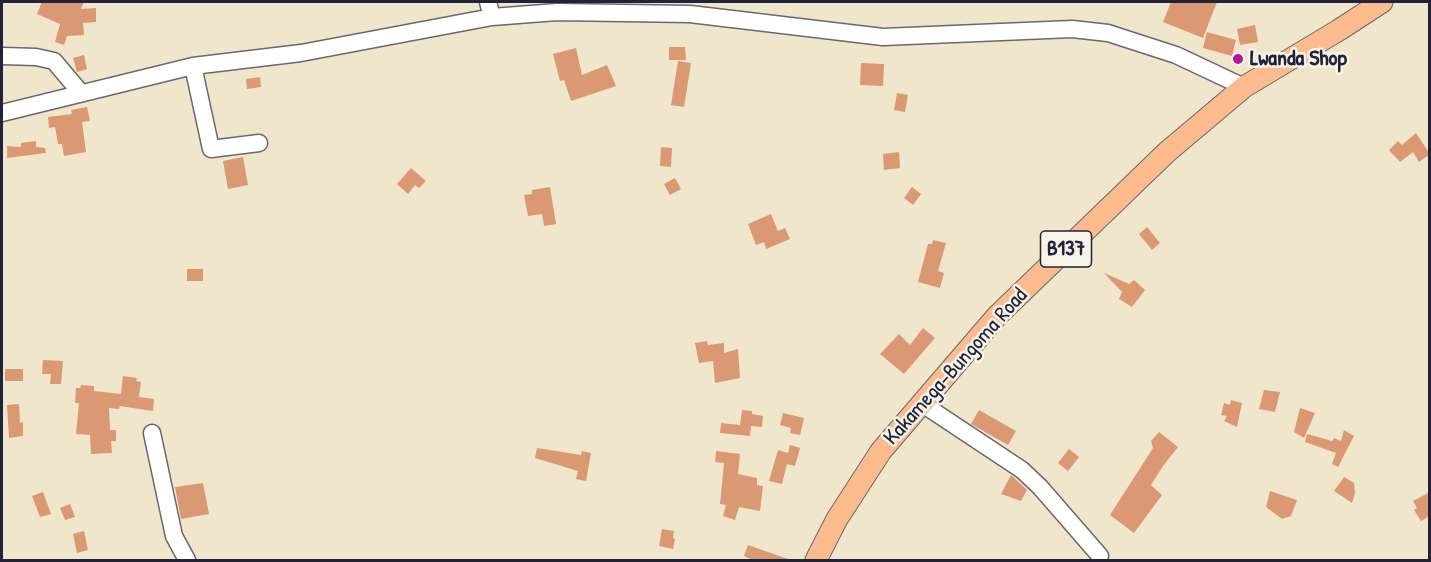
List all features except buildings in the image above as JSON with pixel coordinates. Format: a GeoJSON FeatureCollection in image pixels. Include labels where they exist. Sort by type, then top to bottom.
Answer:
{"type":"FeatureCollection","features":[{"type":"Feature","properties":{"kind":"main road","name":"Kakamega-Bungoma Road"},"geometry":{"type":"LineString","coordinates":[[816,561],[852,493],[881,451],[998,316],[1095,220],[1167,152],[1244,87],[1382,2]]}},
{"type":"Feature","properties":{"kind":"street"},"geometry":{"type":"LineString","coordinates":[[2,113],[193,66],[301,52],[490,9],[557,12],[688,8],[883,37],[1072,29],[1108,33],[1176,55],[1244,87]]}},
{"type":"Feature","properties":{"kind":"street"},"geometry":{"type":"LineString","coordinates":[[2,56],[36,57],[54,61],[81,93]]}},
{"type":"Feature","properties":{"kind":"street"},"geometry":{"type":"LineString","coordinates":[[193,66],[211,148],[259,144]]}},
{"type":"Feature","properties":{"kind":"street"},"geometry":{"type":"LineString","coordinates":[[921,403],[1022,470],[1040,487],[1100,556]]}},
{"type":"Feature","properties":{"kind":"street"},"geometry":{"type":"LineString","coordinates":[[152,433],[174,536],[187,561]]}},
{"type":"Feature","properties":{"kind":"place","name":"Lwanda Shop"},"geometry":{"type":"Point","coordinates":[1238,59]}}]}
